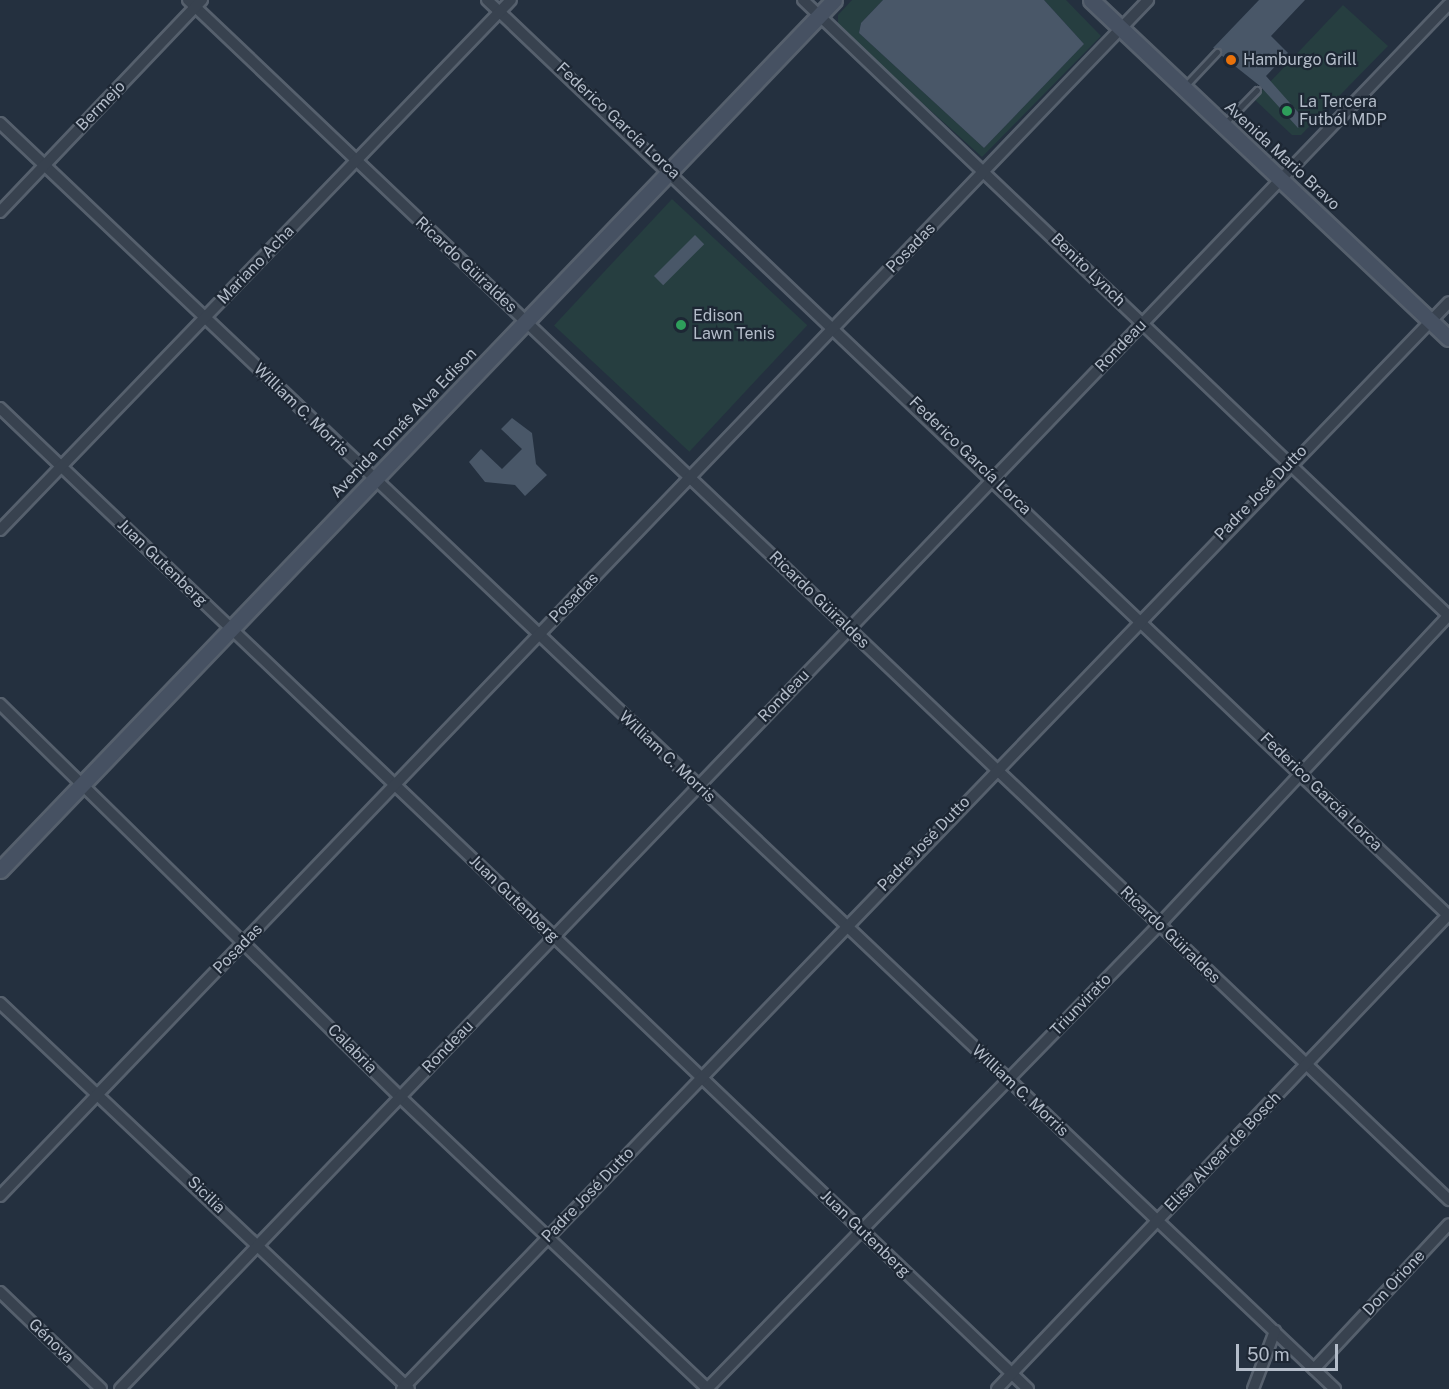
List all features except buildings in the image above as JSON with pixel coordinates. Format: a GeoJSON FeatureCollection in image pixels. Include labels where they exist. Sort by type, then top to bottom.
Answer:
{"type":"FeatureCollection","features":[{"type":"Feature","properties":{"kind":"main road","name":"Avenida Tomás Alva Edison"},"geometry":{"type":"LineString","coordinates":[[0,870],[834,0]]}},
{"type":"Feature","properties":{"kind":"main road","name":"Avenida Mario Bravo"},"geometry":{"type":"LineString","coordinates":[[1091,0],[1449,338]]}},
{"type":"Feature","properties":{"kind":"street","name":"Federico García Lorca"},"geometry":{"type":"LineString","coordinates":[[487,0],[836,326],[1449,915]]}},
{"type":"Feature","properties":{"kind":"street","name":"Mariano Acha"},"geometry":{"type":"LineString","coordinates":[[0,530],[511,0]]}},
{"type":"Feature","properties":{"kind":"street","name":"Benito Lynch"},"geometry":{"type":"LineString","coordinates":[[803,0],[985,170],[1449,616]]}},
{"type":"Feature","properties":{"kind":"street","name":"Posadas"},"geometry":{"type":"LineString","coordinates":[[0,1196],[1122,30],[1148,0]]}},
{"type":"Feature","properties":{"kind":"street","name":"Ricardo Güiraldes"},"geometry":{"type":"LineString","coordinates":[[195,2],[356,162],[1449,1200]]}},
{"type":"Feature","properties":{"kind":"street","name":"Bermejo"},"geometry":{"type":"LineString","coordinates":[[0,212],[195,2]]}},
{"type":"Feature","properties":{"kind":"street","name":"Rondeau"},"geometry":{"type":"LineString","coordinates":[[120,1389],[1449,4]]}},
{"type":"Feature","properties":{"kind":"street","name":"William C. Morris"},"geometry":{"type":"LineString","coordinates":[[0,123],[538,636],[1335,1389]]}},
{"type":"Feature","properties":{"kind":"street","name":"Padre José Dutto"},"geometry":{"type":"LineString","coordinates":[[406,1388],[1289,463],[1449,302]]}},
{"type":"Feature","properties":{"kind":"street","name":"Juan Gutenberg"},"geometry":{"type":"LineString","coordinates":[[0,408],[1028,1389]]}},
{"type":"Feature","properties":{"kind":"street","name":"Triunvirato"},"geometry":{"type":"LineString","coordinates":[[708,1389],[1159,925],[1300,772],[1449,616]]}},
{"type":"Feature","properties":{"kind":"street","name":"Calabria"},"geometry":{"type":"LineString","coordinates":[[0,704],[245,941],[400,1097],[708,1389]]}},
{"type":"Feature","properties":{"kind":"street","name":"Elisa Alvear de Bosch"},"geometry":{"type":"LineString","coordinates":[[997,1389],[1449,915]]}},
{"type":"Feature","properties":{"kind":"street","name":"Sicilia"},"geometry":{"type":"LineString","coordinates":[[0,1004],[99,1093],[406,1388]]}},
{"type":"Feature","properties":{"kind":"street","name":"Don Orione"},"geometry":{"type":"LineString","coordinates":[[1314,1369],[1449,1224]]}},
{"type":"Feature","properties":{"kind":"street","name":"Génova"},"geometry":{"type":"LineString","coordinates":[[0,1292],[101,1389]]}},
{"type":"Feature","properties":{"kind":"street"},"geometry":{"type":"LineString","coordinates":[[1253,1389],[1275,1331]]}},
{"type":"Feature","properties":{"kind":"lane"},"geometry":{"type":"LineString","coordinates":[[1184,88],[1217,52]]}},
{"type":"Feature","properties":{"kind":"lane"},"geometry":{"type":"LineString","coordinates":[[1223,125],[1257,90]]}},
{"type":"Feature","properties":{"kind":"green space"},"geometry":{"type":"Polygon","coordinates":[[[852,0],[883,0],[861,23],[859,33],[984,148],[1084,44],[1044,0],[1066,0],[1101,36],[982,157],[838,27],[838,15],[852,0]]]}},
{"type":"Feature","properties":{"kind":"green space"},"geometry":{"type":"Polygon","coordinates":[[[1343,5],[1388,46],[1301,135],[1292,135],[1254,99],[1343,5]]]}},
{"type":"Feature","properties":{"kind":"green space","name":"Edison Lawn Tenis"},"geometry":{"type":"Polygon","coordinates":[[[672,199],[807,325],[689,452],[554,326],[672,199]]]}},
{"type":"Feature","properties":{"kind":"place","name":"Hamburgo Grill"},"geometry":{"type":"Point","coordinates":[1231,60]}},
{"type":"Feature","properties":{"kind":"place","name":"La Tercera Futból MDP"},"geometry":{"type":"Point","coordinates":[1287,111]}},
{"type":"Feature","properties":{"kind":"place","name":"Edison Lawn Tenis"},"geometry":{"type":"Point","coordinates":[681,325]}}]}
